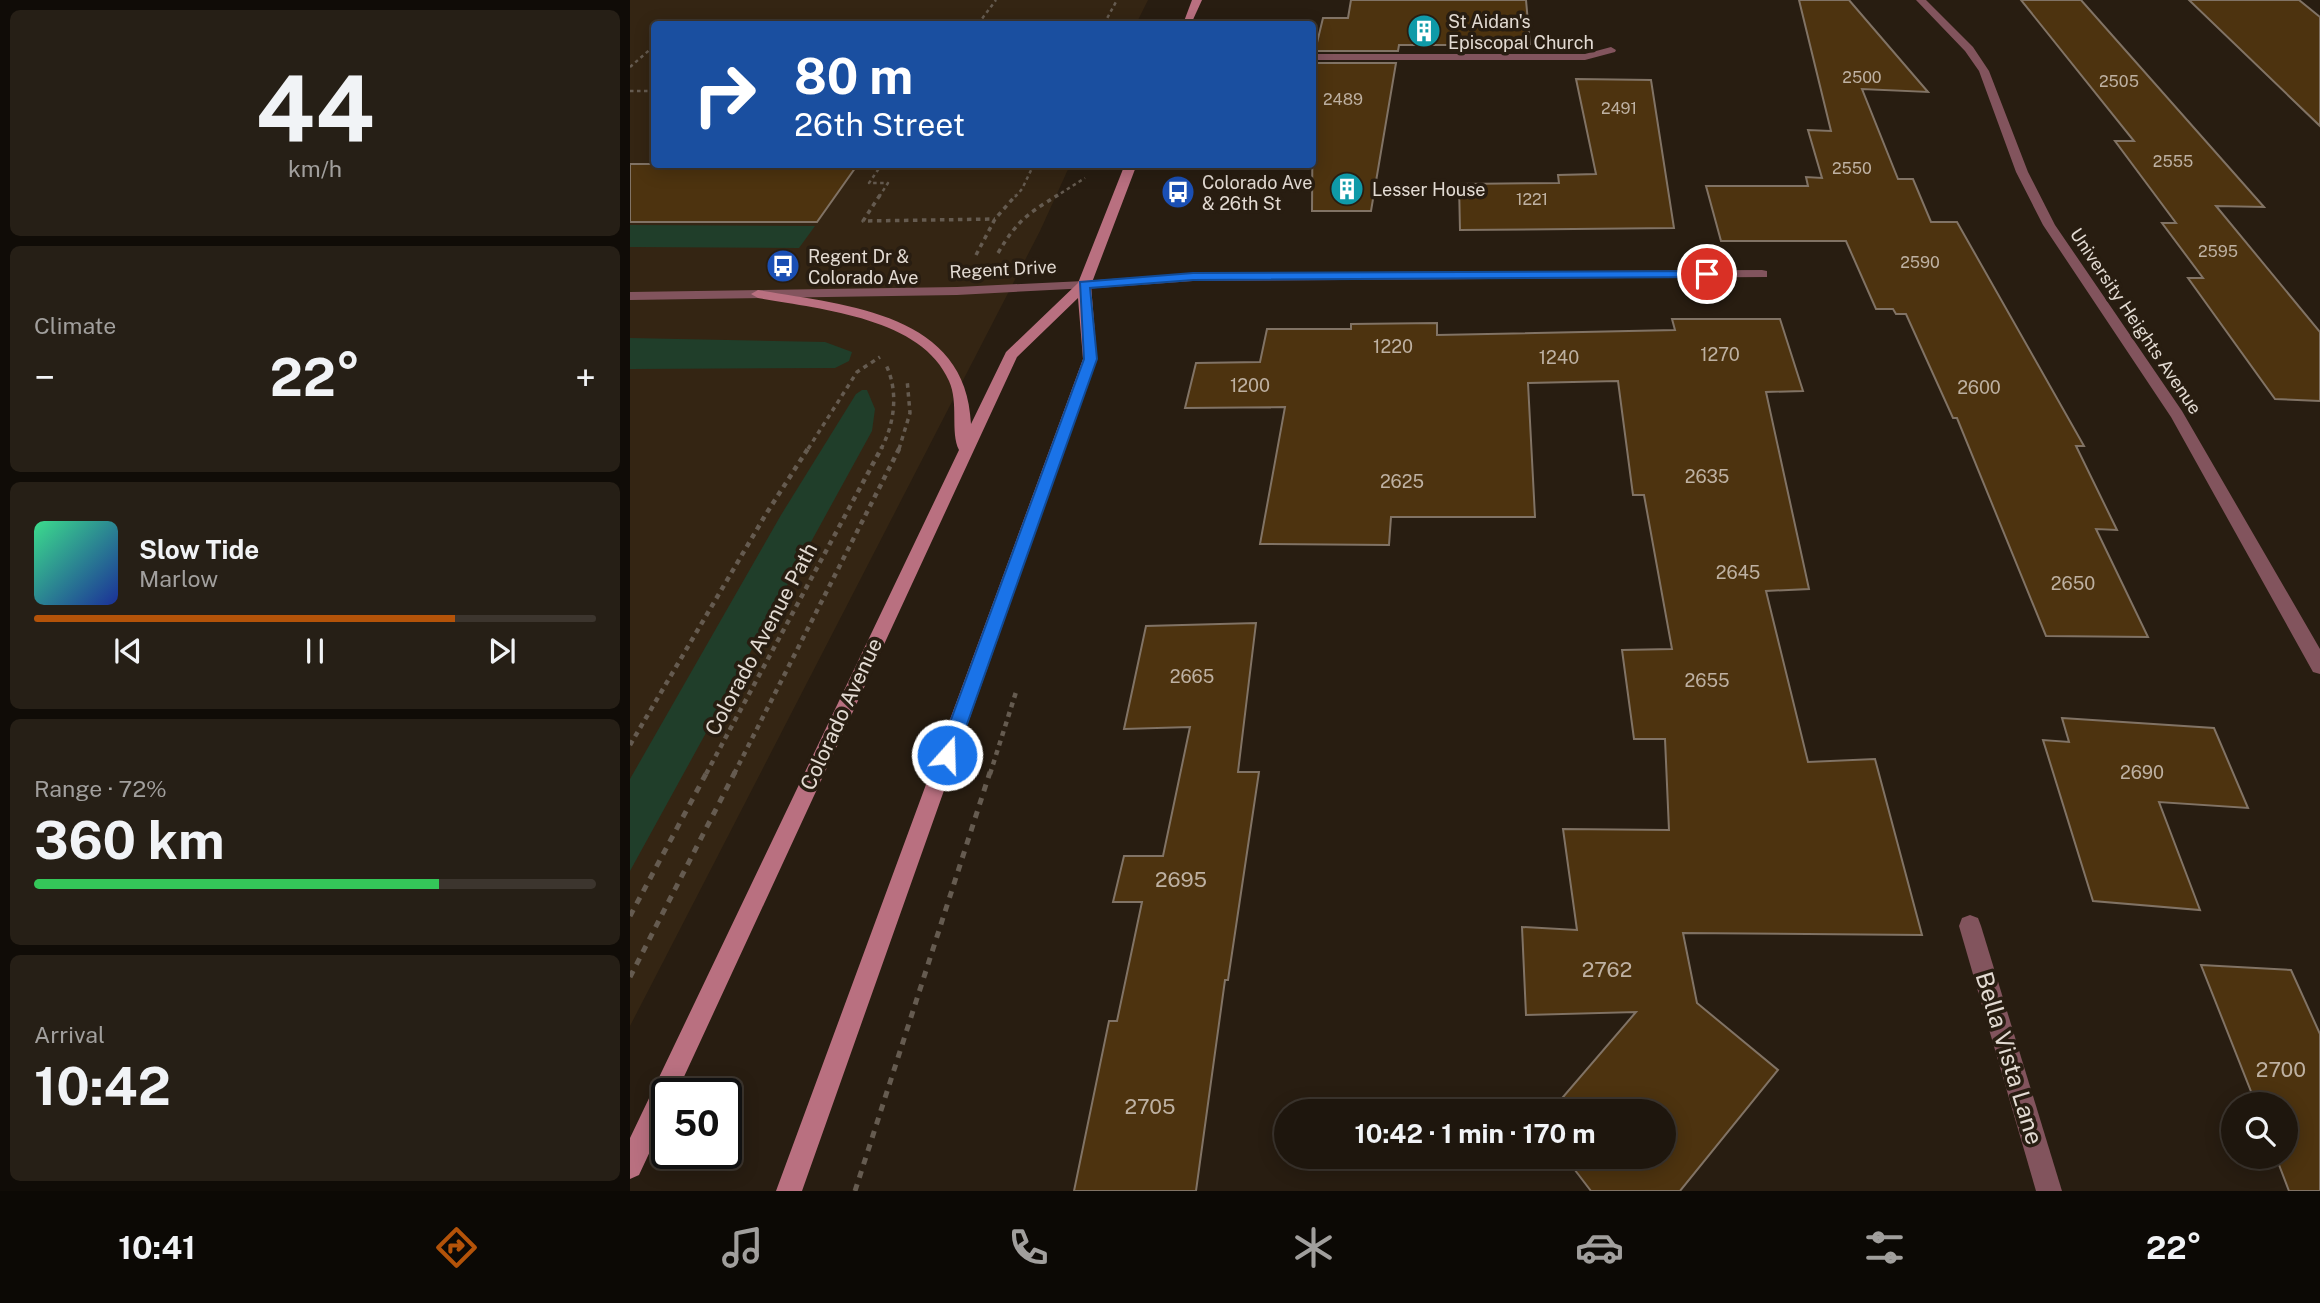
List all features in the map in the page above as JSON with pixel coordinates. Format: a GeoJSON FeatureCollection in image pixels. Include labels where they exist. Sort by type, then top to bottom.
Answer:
{"type":"FeatureCollection","features":[{"type":"Feature","properties":{"kind":"main road"},"geometry":{"type":"LineString","coordinates":[[1188,21],[1197,0]]}},
{"type":"Feature","properties":{"kind":"main road","name":"Colorado Avenue"},"geometry":{"type":"LineString","coordinates":[[630,1166],[1011,355],[1084,285],[1129,168]]}},
{"type":"Feature","properties":{"kind":"main road","name":"Colorado Avenue"},"geometry":{"type":"LineString","coordinates":[[789,1191],[1090,359],[1084,285]]}},
{"type":"Feature","properties":{"kind":"main road"},"geometry":{"type":"LineString","coordinates":[[758,294],[874,318],[916,335],[931,346],[956,377],[960,391],[965,450]]}},
{"type":"Feature","properties":{"kind":"street","name":"University Heights Avenue"},"geometry":{"type":"LineString","coordinates":[[1922,0],[1969,49],[1984,71],[2022,172],[2039,206],[2071,259],[2177,415],[2320,666]]}},
{"type":"Feature","properties":{"kind":"street"},"geometry":{"type":"LineString","coordinates":[[1316,57],[1585,57],[1611,50]]}},
{"type":"Feature","properties":{"kind":"street","name":"Regent Drive"},"geometry":{"type":"LineString","coordinates":[[630,296],[957,291],[1193,277],[1762,274]]}},
{"type":"Feature","properties":{"kind":"street","name":"Bella Vista Lane"},"geometry":{"type":"LineString","coordinates":[[1970,926],[2049,1191]]}},
{"type":"Feature","properties":{"kind":"path"},"geometry":{"type":"LineString","coordinates":[[980,21],[996,0]]}},
{"type":"Feature","properties":{"kind":"path"},"geometry":{"type":"LineString","coordinates":[[1106,21],[1116,0]]}},
{"type":"Feature","properties":{"kind":"path"},"geometry":{"type":"LineString","coordinates":[[630,67],[651,49]]}},
{"type":"Feature","properties":{"kind":"path"},"geometry":{"type":"LineString","coordinates":[[630,92],[651,91]]}},
{"type":"Feature","properties":{"kind":"path"},"geometry":{"type":"LineString","coordinates":[[878,168],[869,183],[888,183],[863,221],[995,219]]}},
{"type":"Feature","properties":{"kind":"path"},"geometry":{"type":"LineString","coordinates":[[973,259],[995,219],[1017,197],[1032,168]]}},
{"type":"Feature","properties":{"kind":"path"},"geometry":{"type":"LineString","coordinates":[[993,262],[1013,227],[1095,172]]}},
{"type":"Feature","properties":{"kind":"path"},"geometry":{"type":"LineString","coordinates":[[630,745],[766,514],[857,372],[881,357]]}},
{"type":"Feature","properties":{"kind":"path","name":"Colorado Avenue Path"},"geometry":{"type":"LineString","coordinates":[[630,916],[884,444],[895,414],[890,370]]}},
{"type":"Feature","properties":{"kind":"path"},"geometry":{"type":"LineString","coordinates":[[630,977],[901,446],[911,419],[912,400],[908,381],[902,370]]}},
{"type":"Feature","properties":{"kind":"path"},"geometry":{"type":"LineString","coordinates":[[855,1191],[1020,679]]}},
{"type":"Feature","properties":{"kind":"shaded area"},"geometry":{"type":"Polygon","coordinates":[[[630,0],[1148,0],[1138,21],[651,21],[651,168],[1069,168],[1040,231],[630,1026],[630,0]]]}},
{"type":"Feature","properties":{"kind":"green space"},"geometry":{"type":"Polygon","coordinates":[[[630,225],[815,226],[799,248],[630,247],[630,225]]]}},
{"type":"Feature","properties":{"kind":"green space"},"geometry":{"type":"Polygon","coordinates":[[[630,338],[825,342],[852,352],[849,361],[835,368],[630,369],[630,338]]]}},
{"type":"Feature","properties":{"kind":"green space"},"geometry":{"type":"Polygon","coordinates":[[[867,390],[875,409],[872,431],[630,871],[630,779],[781,515],[856,394],[867,390]]]}},
{"type":"Feature","properties":{"kind":"building","name":"St Aidan's Episcopal Church"},"geometry":{"type":"Polygon","coordinates":[[[1351,0],[1526,0],[1530,45],[1399,45],[1398,51],[1316,51],[1323,18],[1348,18],[1351,0]]]}},
{"type":"Feature","properties":{"kind":"building"},"geometry":{"type":"Polygon","coordinates":[[[1799,0],[1849,0],[1928,92],[1862,89],[1898,179],[1913,179],[1931,222],[1957,222],[2084,446],[2076,446],[2117,530],[2096,529],[2148,637],[2046,636],[1957,418],[1953,418],[1906,314],[1896,314],[1893,309],[1876,309],[1846,241],[1721,241],[1706,186],[1808,186],[1806,177],[1822,178],[1808,130],[1831,131],[1799,0]]]}},
{"type":"Feature","properties":{"kind":"building"},"geometry":{"type":"Polygon","coordinates":[[[2021,0],[2081,0],[2264,207],[2216,206],[2320,332],[2320,401],[2275,399],[2188,278],[2203,278],[2162,223],[2176,223],[2115,141],[2134,141],[2021,0]]]}},
{"type":"Feature","properties":{"kind":"building"},"geometry":{"type":"Polygon","coordinates":[[[2189,0],[2299,0],[2320,17],[2320,126],[2189,0]]]}},
{"type":"Feature","properties":{"kind":"building"},"geometry":{"type":"Polygon","coordinates":[[[1316,63],[1396,63],[1371,211],[1312,211],[1312,168],[1316,168],[1316,63]]]}},
{"type":"Feature","properties":{"kind":"building"},"geometry":{"type":"Polygon","coordinates":[[[1576,79],[1651,80],[1674,228],[1460,230],[1459,184],[1559,183],[1558,175],[1596,174],[1576,79]]]}},
{"type":"Feature","properties":{"kind":"building"},"geometry":{"type":"Polygon","coordinates":[[[630,164],[651,164],[651,168],[855,168],[817,222],[630,222],[630,164]]]}},
{"type":"Feature","properties":{"kind":"building"},"geometry":{"type":"Polygon","coordinates":[[[1672,319],[1780,319],[1803,391],[1766,392],[1809,589],[1766,591],[1808,762],[1875,759],[1922,935],[1683,933],[1697,1003],[1778,1070],[1680,1191],[1591,1191],[1574,1169],[1676,1169],[1676,1099],[1561,1099],[1636,1012],[1526,1015],[1522,927],[1577,930],[1563,829],[1669,830],[1665,739],[1634,739],[1622,650],[1672,649],[1644,495],[1633,495],[1618,381],[1528,383],[1535,517],[1391,517],[1389,545],[1260,544],[1285,407],[1185,408],[1196,363],[1260,362],[1267,329],[1351,329],[1351,324],[1437,323],[1437,335],[1675,330],[1672,319]]]}},
{"type":"Feature","properties":{"kind":"building"},"geometry":{"type":"Polygon","coordinates":[[[1256,623],[1238,772],[1259,772],[1228,980],[1225,980],[1196,1191],[1074,1191],[1109,1021],[1117,1021],[1142,902],[1113,902],[1124,856],[1163,856],[1190,727],[1124,729],[1146,626],[1256,623]]]}},
{"type":"Feature","properties":{"kind":"building"},"geometry":{"type":"Polygon","coordinates":[[[2062,718],[2214,728],[2248,808],[2159,802],[2200,910],[2093,901],[2043,740],[2069,742],[2062,718]]]}},
{"type":"Feature","properties":{"kind":"building"},"geometry":{"type":"Polygon","coordinates":[[[2201,965],[2291,970],[2320,1034],[2320,1191],[2289,1191],[2281,1169],[2298,1169],[2298,1092],[2251,1092],[2201,965]]]}},
{"type":"Feature","properties":{"kind":"place","name":"St Aidan's Episcopal Church"},"geometry":{"type":"Point","coordinates":[1424,31]}},
{"type":"Feature","properties":{"kind":"place","name":"Lesser House"},"geometry":{"type":"Point","coordinates":[1347,189]}},
{"type":"Feature","properties":{"kind":"place","name":"Colorado Ave & 26th St"},"geometry":{"type":"Point","coordinates":[1178,192]}},
{"type":"Feature","properties":{"kind":"place","name":"Regent Dr & Colorado Ave"},"geometry":{"type":"Point","coordinates":[783,266]}},
{"type":"Feature","properties":{"kind":"route"},"geometry":{"type":"LineString","coordinates":[[947,755],[1090,359],[1084,285],[1193,277],[1707,274]]}}]}
